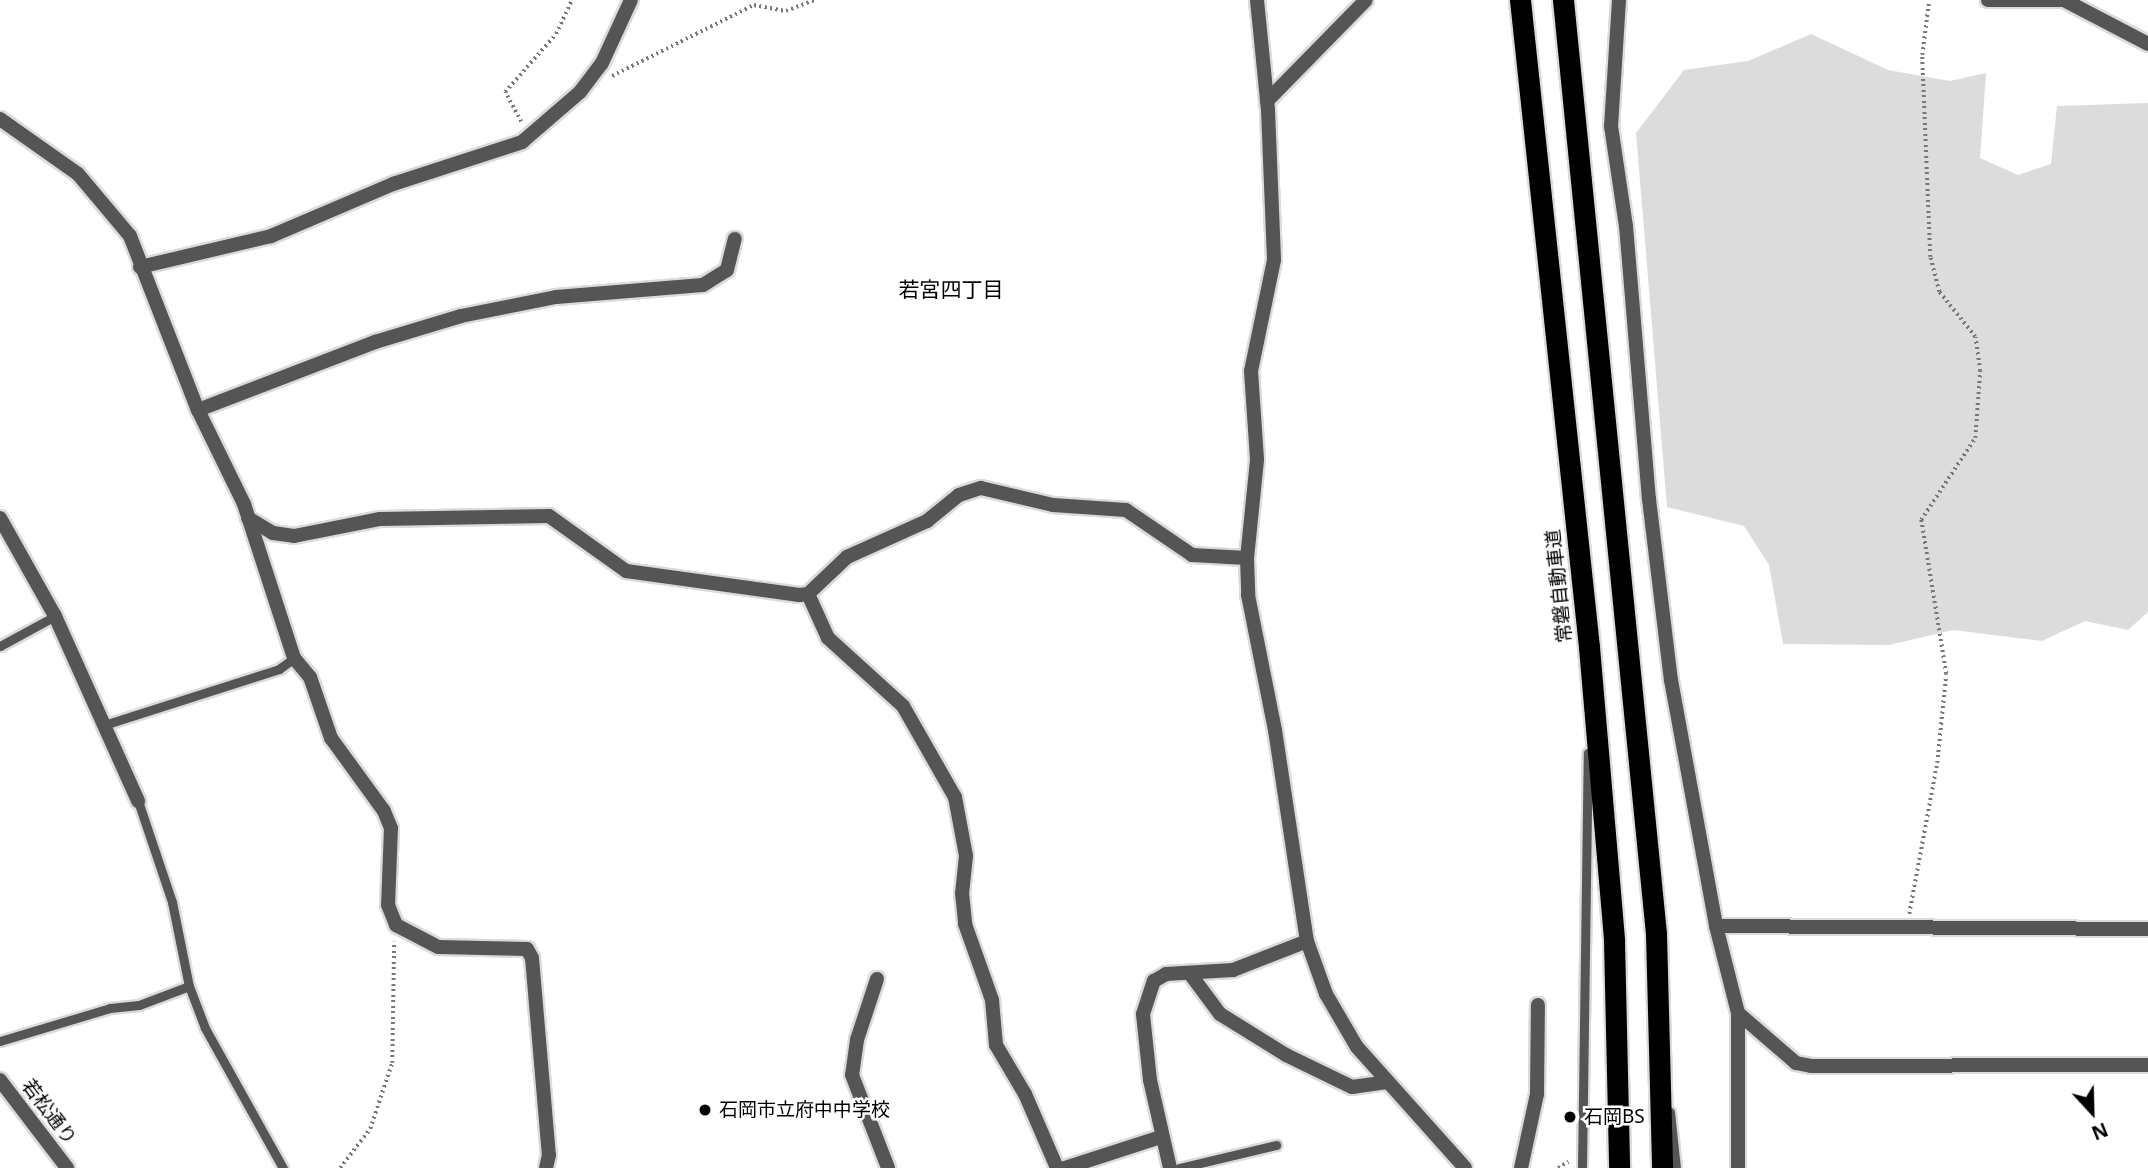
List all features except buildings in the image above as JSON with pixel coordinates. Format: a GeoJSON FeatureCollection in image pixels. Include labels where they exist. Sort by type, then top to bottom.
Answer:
{"type":"FeatureCollection","features":[{"type":"Feature","properties":{"kind":"highway","name":"常磐自動車道"},"geometry":{"type":"LineString","coordinates":[[1520,0],[1589,647],[1614,941],[1619,1168]]}},
{"type":"Feature","properties":{"kind":"highway"},"geometry":{"type":"LineString","coordinates":[[1563,0],[1630,643],[1658,991],[1662,1168]]}},
{"type":"Feature","properties":{"kind":"street"},"geometry":{"type":"LineString","coordinates":[[140,267],[271,236],[393,184],[522,142],[587,82],[602,63],[631,0]]}},
{"type":"Feature","properties":{"kind":"street"},"geometry":{"type":"LineString","coordinates":[[1257,0],[1267,101],[1274,260],[1251,371],[1257,460],[1247,558],[1252,628],[1275,730],[1307,941],[1326,994],[1357,1047],[1465,1168]]}},
{"type":"Feature","properties":{"kind":"street"},"geometry":{"type":"LineString","coordinates":[[1267,101],[1366,0]]}},
{"type":"Feature","properties":{"kind":"street"},"geometry":{"type":"LineString","coordinates":[[1619,0],[1611,126],[1626,226],[1649,499],[1671,680],[1716,926],[1738,1013],[1738,1168]]}},
{"type":"Feature","properties":{"kind":"street"},"geometry":{"type":"LineString","coordinates":[[1988,0],[2064,0],[2148,44]]}},
{"type":"Feature","properties":{"kind":"street"},"geometry":{"type":"LineString","coordinates":[[0,119],[78,174],[113,211],[130,236],[198,410],[248,518],[294,658],[310,677],[331,738],[384,811],[391,828],[388,905],[401,928],[438,947],[527,949],[535,969],[549,1155],[546,1168]]}},
{"type":"Feature","properties":{"kind":"street"},"geometry":{"type":"LineString","coordinates":[[198,410],[375,342],[461,316],[556,297],[703,285],[727,270],[735,239]]}},
{"type":"Feature","properties":{"kind":"street"},"geometry":{"type":"LineString","coordinates":[[248,518],[273,533],[294,536],[380,519],[549,516],[626,571],[666,580],[808,594],[847,557],[927,521],[958,495],[981,488],[1054,505],[1126,510],[1192,555],[1247,558]]}},
{"type":"Feature","properties":{"kind":"street"},"geometry":{"type":"LineString","coordinates":[[0,518],[55,616],[138,802]]}},
{"type":"Feature","properties":{"kind":"street"},"geometry":{"type":"LineString","coordinates":[[808,594],[828,638],[903,706],[955,797],[966,856],[962,893],[965,924],[992,1000],[996,1045],[1025,1094],[1057,1168]]}},
{"type":"Feature","properties":{"kind":"street"},"geometry":{"type":"LineString","coordinates":[[1716,926],[1907,925],[2148,929]]}},
{"type":"Feature","properties":{"kind":"street"},"geometry":{"type":"LineString","coordinates":[[1170,1168],[1161,1137],[1143,1014],[1158,977],[1242,967],[1307,941]]}},
{"type":"Feature","properties":{"kind":"street"},"geometry":{"type":"LineString","coordinates":[[1191,975],[1220,1014],[1286,1055],[1352,1087],[1387,1082]]}},
{"type":"Feature","properties":{"kind":"street"},"geometry":{"type":"LineString","coordinates":[[877,979],[857,1040],[852,1075],[888,1168]]}},
{"type":"Feature","properties":{"kind":"street"},"geometry":{"type":"LineString","coordinates":[[1521,1168],[1537,1094],[1538,1005]]}},
{"type":"Feature","properties":{"kind":"street"},"geometry":{"type":"LineString","coordinates":[[1738,1013],[1796,1063],[1811,1066],[2148,1065]]}},
{"type":"Feature","properties":{"kind":"street","name":"若松通り"},"geometry":{"type":"LineString","coordinates":[[0,1080],[67,1168]]}},
{"type":"Feature","properties":{"kind":"street"},"geometry":{"type":"LineString","coordinates":[[1065,1168],[1161,1137]]}},
{"type":"Feature","properties":{"kind":"lane"},"geometry":{"type":"LineString","coordinates":[[0,646],[55,616]]}},
{"type":"Feature","properties":{"kind":"lane"},"geometry":{"type":"LineString","coordinates":[[1582,1168],[1589,647]]}},
{"type":"Feature","properties":{"kind":"lane"},"geometry":{"type":"LineString","coordinates":[[104,725],[279,668],[294,658]]}},
{"type":"Feature","properties":{"kind":"lane"},"geometry":{"type":"LineString","coordinates":[[138,802],[172,902],[189,986],[205,1028],[283,1168]]}},
{"type":"Feature","properties":{"kind":"lane"},"geometry":{"type":"LineString","coordinates":[[0,1041],[110,1008],[139,1005],[189,986]]}},
{"type":"Feature","properties":{"kind":"lane"},"geometry":{"type":"LineString","coordinates":[[1658,991],[1676,1168]]}},
{"type":"Feature","properties":{"kind":"lane"},"geometry":{"type":"LineString","coordinates":[[1178,1168],[1276,1145]]}},
{"type":"Feature","properties":{"kind":"path"},"geometry":{"type":"LineString","coordinates":[[510,128],[521,123],[505,92],[556,34],[572,0]]}},
{"type":"Feature","properties":{"kind":"path"},"geometry":{"type":"LineString","coordinates":[[608,79],[754,5],[786,11],[814,0]]}},
{"type":"Feature","properties":{"kind":"path"},"geometry":{"type":"LineString","coordinates":[[1907,925],[1937,764],[1946,674],[1922,520],[1975,438],[1980,371],[1975,337],[1939,292],[1930,257],[1922,55],[1929,0]]}},
{"type":"Feature","properties":{"kind":"path"},"geometry":{"type":"LineString","coordinates":[[340,1168],[370,1129],[390,1072],[393,944],[401,928]]}},
{"type":"Feature","properties":{"kind":"path"},"geometry":{"type":"LineString","coordinates":[[1558,1168],[1569,1162]]}},
{"type":"Feature","properties":{"kind":"shaded area"},"geometry":{"type":"Polygon","coordinates":[[[1811,34],[1888,70],[1950,81],[1986,73],[1980,158],[2018,175],[2051,164],[2057,106],[2148,103],[2148,612],[2128,630],[2085,621],[2042,641],[1953,630],[1889,645],[1783,644],[1769,565],[1744,526],[1667,507],[1636,133],[1684,70],[1748,61],[1811,34]]]}},
{"type":"Feature","properties":{"kind":"place","name":"石岡市立府中中学校"},"geometry":{"type":"Point","coordinates":[705,1110]}},
{"type":"Feature","properties":{"kind":"place","name":"石岡BS"},"geometry":{"type":"Point","coordinates":[1570,1117]}},
{"type":"Feature","properties":{"kind":"district","name":"若宮四丁目"},"geometry":{"type":"Point","coordinates":[951,289]}}]}
